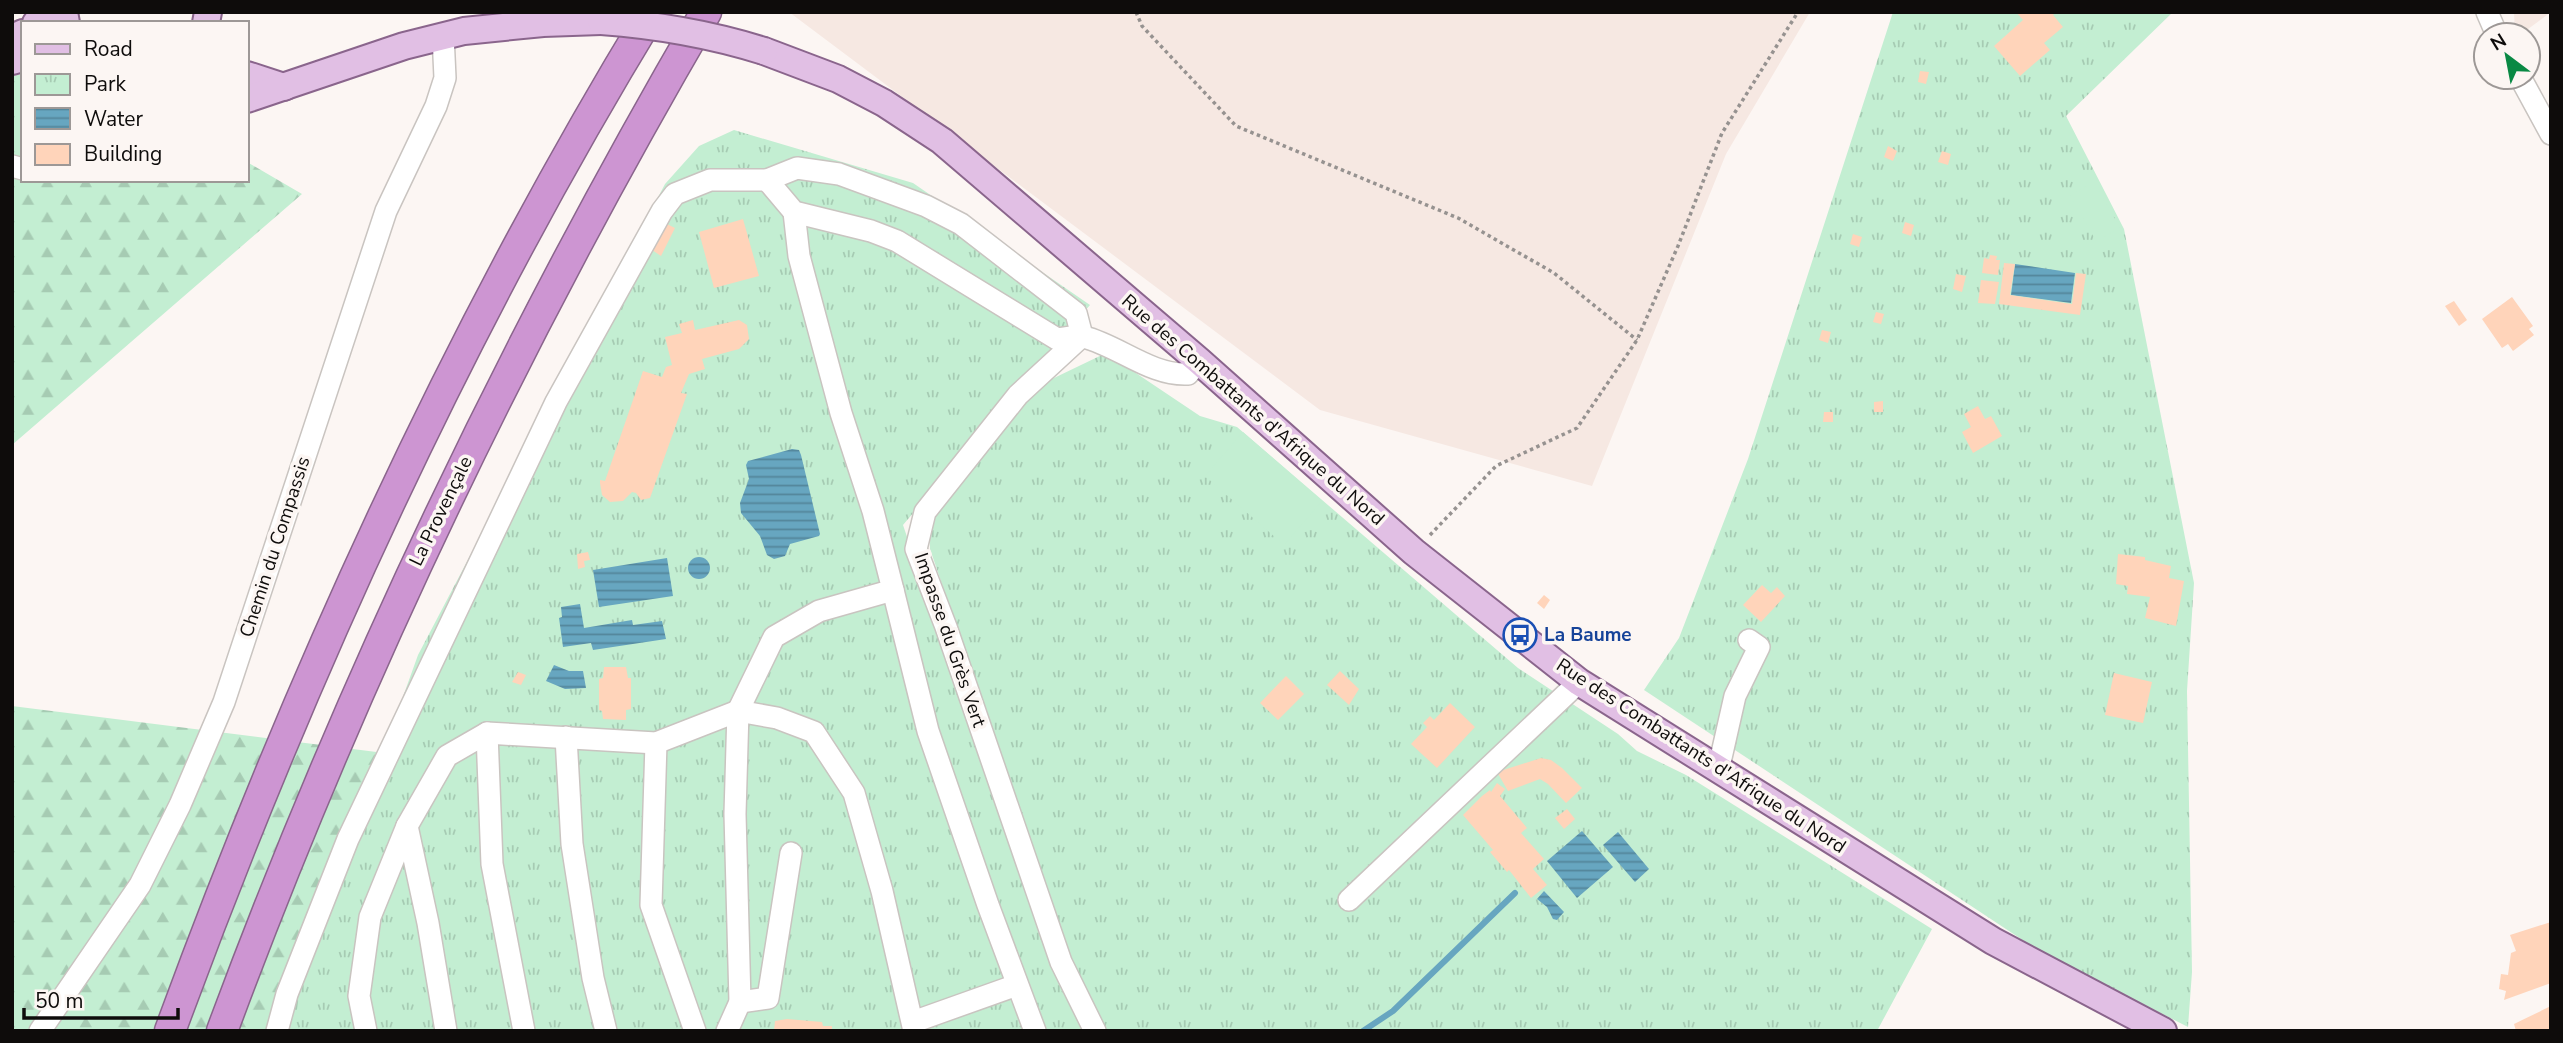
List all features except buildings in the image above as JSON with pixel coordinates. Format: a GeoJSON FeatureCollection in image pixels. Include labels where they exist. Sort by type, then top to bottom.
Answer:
{"type":"FeatureCollection","features":[{"type":"Feature","properties":{"kind":"highway"},"geometry":{"type":"LineString","coordinates":[[170,1031],[253,815],[332,627],[382,520],[466,348],[556,177],[652,12]]}},
{"type":"Feature","properties":{"kind":"highway","name":"La Provençale"},"geometry":{"type":"LineString","coordinates":[[222,1031],[276,887],[332,750],[417,559],[511,367],[577,241],[706,12]]}},
{"type":"Feature","properties":{"kind":"main road","name":"Rue des Combattants d'Afrique du Nord"},"geometry":{"type":"LineString","coordinates":[[248,99],[443,35],[543,23],[601,21],[685,30],[719,37],[838,79],[884,103],[942,141],[1199,361],[1414,552],[1579,682],[1993,941],[2163,1031]]}},
{"type":"Feature","properties":{"kind":"main road"},"geometry":{"type":"LineString","coordinates":[[248,75],[284,87]]}},
{"type":"Feature","properties":{"kind":"street","name":"Chemin du Compassis"},"geometry":{"type":"LineString","coordinates":[[40,1031],[140,886],[180,805],[224,702],[386,211],[436,106],[445,78],[443,35]]}},
{"type":"Feature","properties":{"kind":"street"},"geometry":{"type":"LineString","coordinates":[[2531,91],[2544,107],[2551,134]]}},
{"type":"Feature","properties":{"kind":"street"},"geometry":{"type":"LineString","coordinates":[[277,1031],[288,994],[348,839],[556,402],[662,211],[675,194],[710,180],[767,180],[797,167],[839,174],[926,206],[961,224],[1076,313],[1083,336]]}},
{"type":"Feature","properties":{"kind":"street"},"geometry":{"type":"LineString","coordinates":[[767,180],[794,212],[799,256],[841,414],[873,511],[928,731],[1035,1031]]}},
{"type":"Feature","properties":{"kind":"street"},"geometry":{"type":"LineString","coordinates":[[794,212],[871,231],[897,241],[1057,339],[1083,336],[1162,371],[1178,375],[1188,374],[1199,361]]}},
{"type":"Feature","properties":{"kind":"street","name":"Impasse du Grès Vert"},"geometry":{"type":"LineString","coordinates":[[1083,336],[1018,395],[925,512],[916,548],[946,627],[1061,962],[1095,1031]]}},
{"type":"Feature","properties":{"kind":"street"},"geometry":{"type":"LineString","coordinates":[[727,1031],[740,1002],[735,814],[738,710],[774,636],[819,611],[893,590]]}},
{"type":"Feature","properties":{"kind":"street"},"geometry":{"type":"LineString","coordinates":[[1718,771],[1735,696],[1759,647],[1749,640]]}},
{"type":"Feature","properties":{"kind":"street"},"geometry":{"type":"LineString","coordinates":[[1349,900],[1579,682]]}},
{"type":"Feature","properties":{"kind":"street"},"geometry":{"type":"LineString","coordinates":[[366,1031],[359,996],[370,917],[407,826],[447,756],[487,733],[656,743],[738,710],[777,718],[814,732],[854,793],[882,891],[914,1026],[1017,985]]}},
{"type":"Feature","properties":{"kind":"street"},"geometry":{"type":"LineString","coordinates":[[487,733],[492,864],[524,1031]]}},
{"type":"Feature","properties":{"kind":"street"},"geometry":{"type":"LineString","coordinates":[[566,737],[572,845],[593,978],[606,1031]]}},
{"type":"Feature","properties":{"kind":"street"},"geometry":{"type":"LineString","coordinates":[[656,743],[651,905],[695,1031]]}},
{"type":"Feature","properties":{"kind":"street"},"geometry":{"type":"LineString","coordinates":[[407,826],[428,923],[446,1031]]}},
{"type":"Feature","properties":{"kind":"street"},"geometry":{"type":"LineString","coordinates":[[740,1002],[768,998],[790,853]]}},
{"type":"Feature","properties":{"kind":"path"},"geometry":{"type":"LineString","coordinates":[[1136,12],[1142,26],[1236,127],[1458,218],[1554,273],[1637,340]]}},
{"type":"Feature","properties":{"kind":"path"},"geometry":{"type":"LineString","coordinates":[[1414,552],[1496,466],[1577,428],[1637,340],[1678,246],[1722,133],[1798,12]]}},
{"type":"Feature","properties":{"kind":"shaded area"},"geometry":{"type":"Polygon","coordinates":[[[789,12],[1810,12],[1726,154],[1592,486],[1320,410],[789,12]]]}},
{"type":"Feature","properties":{"kind":"shaded area"},"geometry":{"type":"Polygon","coordinates":[[[2514,12],[2551,12],[2539,21],[2514,21],[2514,12]]]}},
{"type":"Feature","properties":{"kind":"green space"},"geometry":{"type":"Polygon","coordinates":[[[1893,12],[2173,12],[2066,116],[2124,229],[2194,583],[2187,691],[2192,972],[2188,1027],[2041,952],[1644,690],[1679,638],[1748,459],[1893,12]]]}},
{"type":"Feature","properties":{"kind":"green space"},"geometry":{"type":"Polygon","coordinates":[[[21,74],[21,182],[248,182],[248,163],[302,194],[12,445],[12,76],[21,74]]]}},
{"type":"Feature","properties":{"kind":"green space"},"geometry":{"type":"Polygon","coordinates":[[[734,130],[913,183],[1090,305],[903,525],[1053,965],[1091,1031],[294,1031],[301,980],[418,655],[665,184],[699,146],[734,130]]]}},
{"type":"Feature","properties":{"kind":"green space"},"geometry":{"type":"Polygon","coordinates":[[[2094,182],[2120,228],[2096,241],[2070,195],[2094,182]]]}},
{"type":"Feature","properties":{"kind":"green space"},"geometry":{"type":"Polygon","coordinates":[[[1106,353],[1200,416],[1237,427],[1518,668],[1618,734],[1637,751],[1686,775],[1932,929],[1877,1031],[1104,1031],[1070,960],[930,549],[929,522],[1029,390],[1106,353]]]}},
{"type":"Feature","properties":{"kind":"green space"},"geometry":{"type":"Polygon","coordinates":[[[1243,432],[1322,501],[1284,545],[1205,476],[1243,432]]]}},
{"type":"Feature","properties":{"kind":"green space"},"geometry":{"type":"Polygon","coordinates":[[[12,706],[416,757],[970,1031],[12,1031],[12,706]]]}},
{"type":"Feature","properties":{"kind":"water"},"geometry":{"type":"Polygon","coordinates":[[[2015,264],[2075,273],[2071,303],[2011,295],[2015,264]]]}},
{"type":"Feature","properties":{"kind":"water"},"geometry":{"type":"Polygon","coordinates":[[[792,449],[799,450],[801,455],[820,534],[790,544],[785,556],[774,559],[767,555],[760,536],[741,513],[740,503],[749,479],[746,465],[748,461],[792,449]]]}},
{"type":"Feature","properties":{"kind":"water"},"geometry":{"type":"Polygon","coordinates":[[[699,557],[707,560],[710,568],[707,576],[699,579],[691,576],[688,568],[691,560],[699,557]]]}},
{"type":"Feature","properties":{"kind":"water"},"geometry":{"type":"Polygon","coordinates":[[[667,558],[673,596],[599,607],[593,570],[667,558]]]}},
{"type":"Feature","properties":{"kind":"water"},"geometry":{"type":"Polygon","coordinates":[[[580,604],[584,628],[632,620],[633,625],[662,621],[666,639],[593,650],[591,643],[563,647],[559,618],[562,617],[561,607],[580,604]]]}},
{"type":"Feature","properties":{"kind":"water"},"geometry":{"type":"Polygon","coordinates":[[[554,665],[569,671],[583,671],[586,688],[565,689],[546,681],[554,665]]]}},
{"type":"Feature","properties":{"kind":"water"},"geometry":{"type":"Polygon","coordinates":[[[1582,831],[1613,867],[1577,898],[1547,861],[1582,831]]]}},
{"type":"Feature","properties":{"kind":"water"},"geometry":{"type":"Polygon","coordinates":[[[1618,832],[1649,869],[1635,882],[1603,845],[1618,832]]]}},
{"type":"Feature","properties":{"kind":"water"},"geometry":{"type":"Polygon","coordinates":[[[1544,891],[1564,912],[1557,920],[1553,919],[1547,907],[1537,899],[1544,891]]]}},
{"type":"Feature","properties":{"kind":"waterway"},"geometry":{"type":"LineString","coordinates":[[1363,1031],[1393,1011],[1515,893]]}},
{"type":"Feature","properties":{"kind":"place","name":"La Baume"},"geometry":{"type":"Point","coordinates":[1520,635]}}]}
